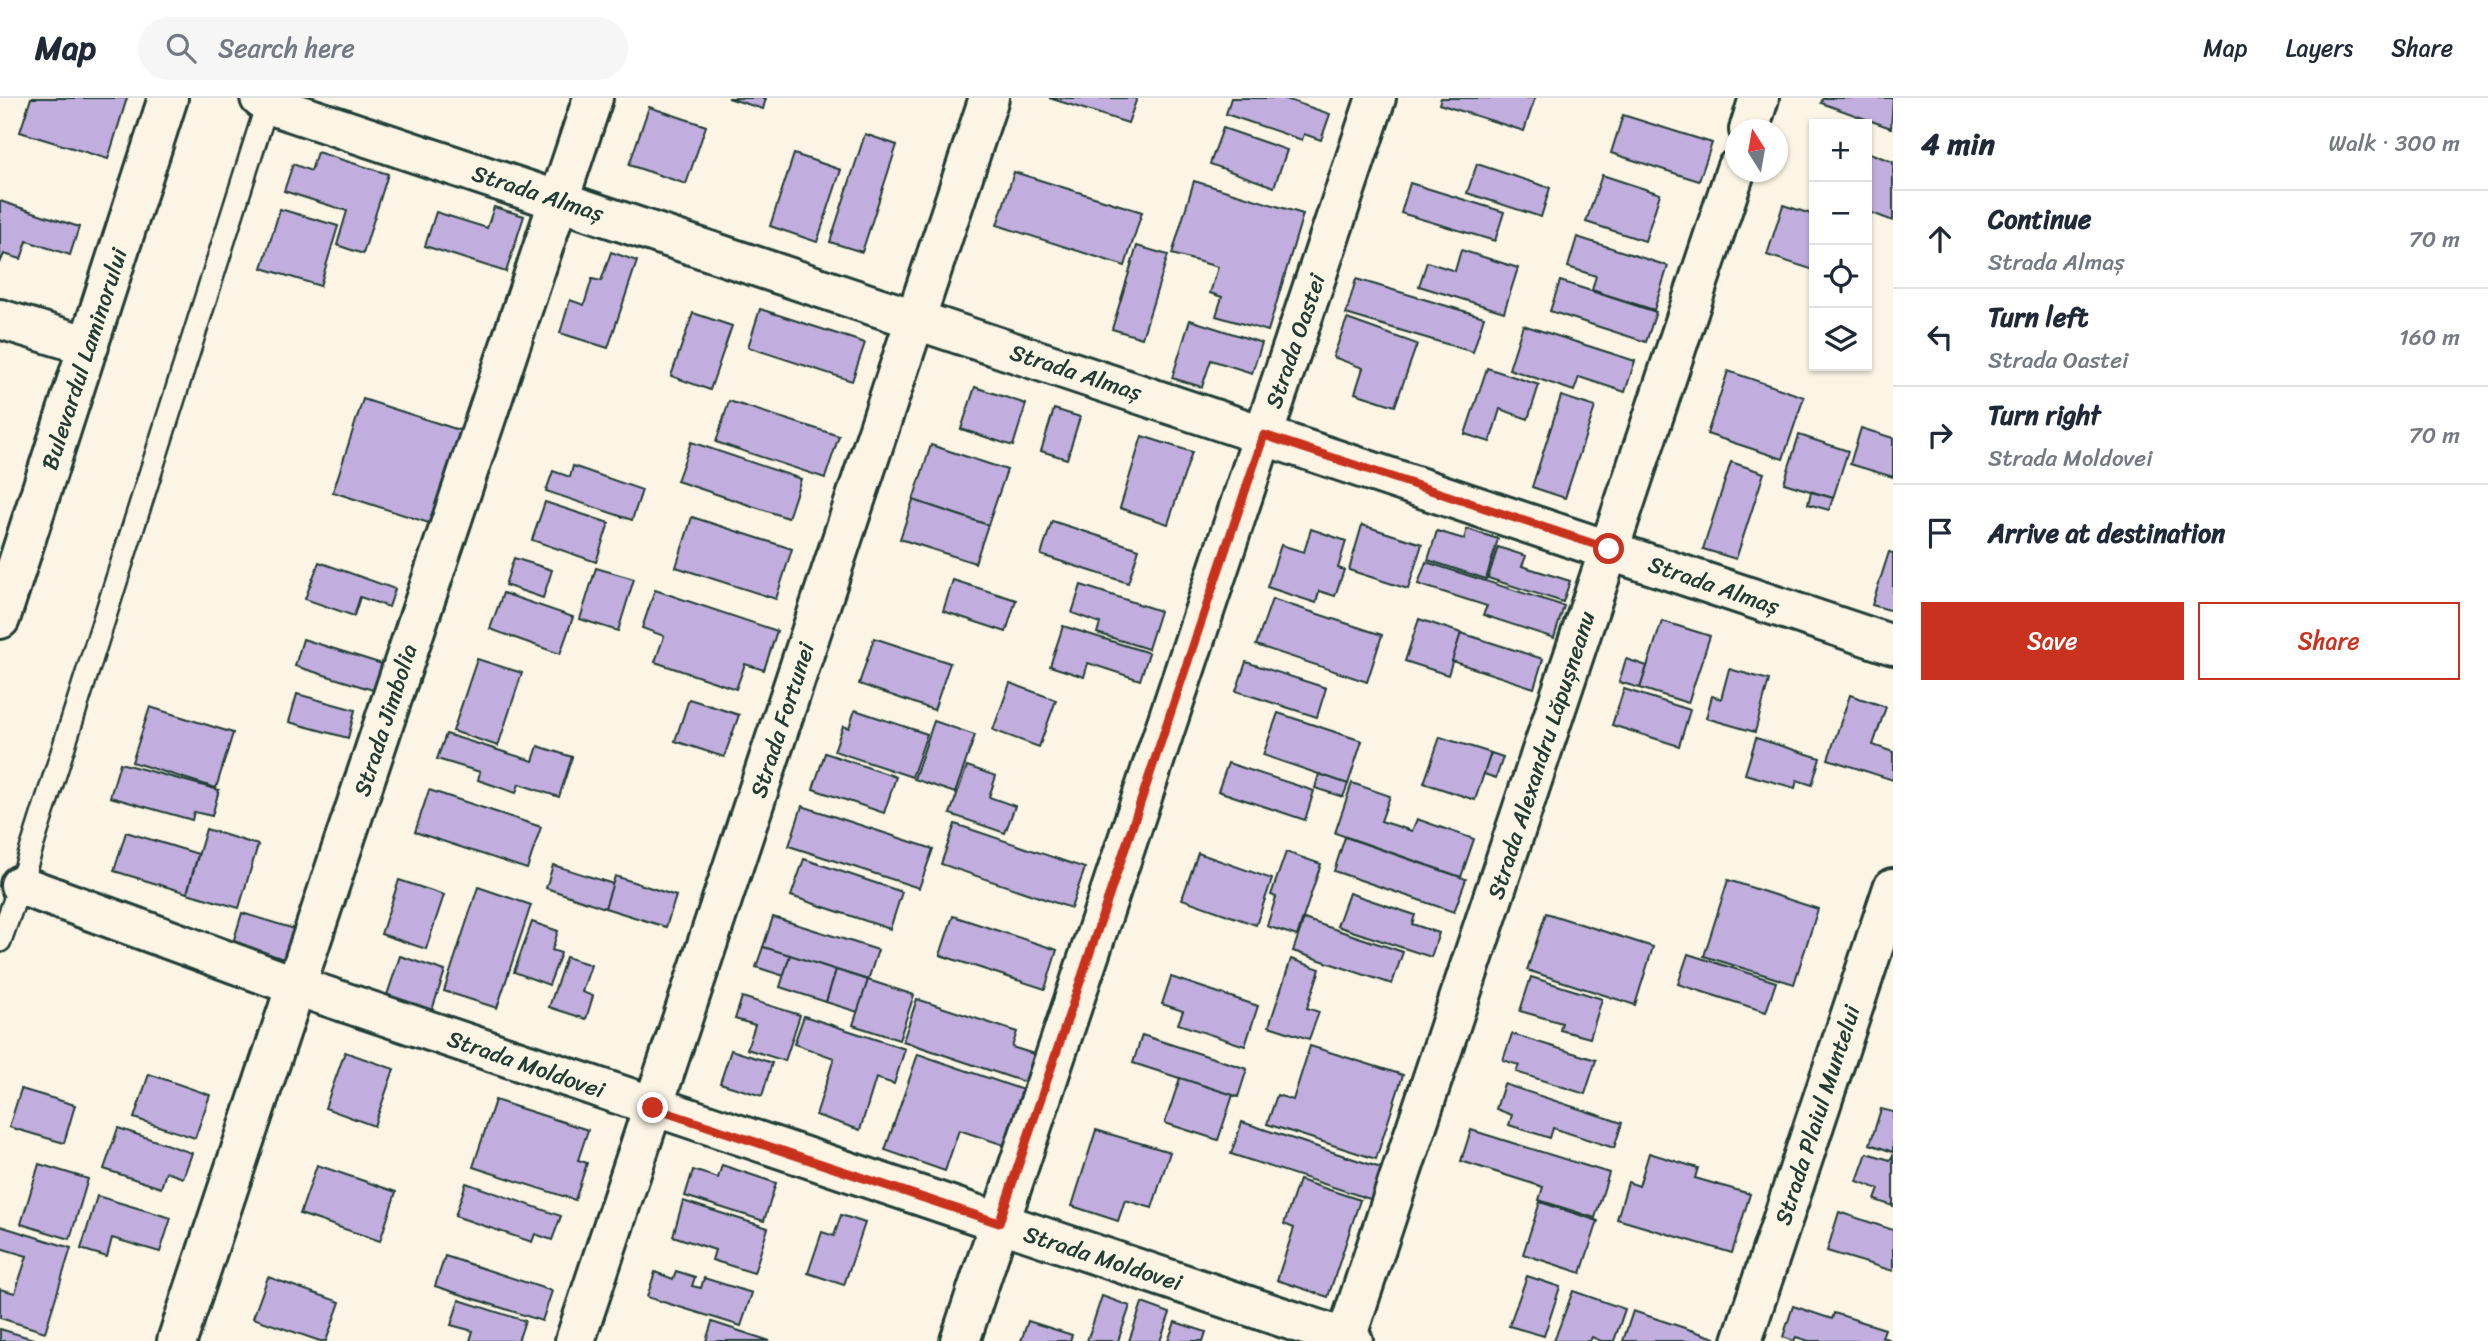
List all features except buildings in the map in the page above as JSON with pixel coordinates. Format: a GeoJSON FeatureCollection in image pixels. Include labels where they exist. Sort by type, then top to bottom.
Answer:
{"type":"FeatureCollection","features":[{"type":"Feature","properties":{"kind":"street","name":"Bulevardul Laminorului"},"geometry":{"type":"LineString","coordinates":[[0,619],[168,98]]}},
{"type":"Feature","properties":{"kind":"street","name":"Strada Jimbolia"},"geometry":{"type":"LineString","coordinates":[[177,1341],[593,98]]}},
{"type":"Feature","properties":{"kind":"street","name":"Strada Fortunei"},"geometry":{"type":"LineString","coordinates":[[575,1341],[989,98]]}},
{"type":"Feature","properties":{"kind":"street","name":"Strada Oastei"},"geometry":{"type":"LineString","coordinates":[[960,1341],[1376,98]]}},
{"type":"Feature","properties":{"kind":"street"},"geometry":{"type":"LineString","coordinates":[[1752,119],[1759,98]]}},
{"type":"Feature","properties":{"kind":"street","name":"Strada Almaș"},"geometry":{"type":"LineString","coordinates":[[266,100],[1893,645]]}},
{"type":"Feature","properties":{"kind":"street","name":"Strada Alexandru Lăpușneanu"},"geometry":{"type":"LineString","coordinates":[[1348,1340],[1731,182]]}},
{"type":"Feature","properties":{"kind":"street"},"geometry":{"type":"LineString","coordinates":[[0,319],[89,346]]}},
{"type":"Feature","properties":{"kind":"street","name":"Strada Moldovei"},"geometry":{"type":"LineString","coordinates":[[20,885],[296,986],[1348,1340]]}},
{"type":"Feature","properties":{"kind":"street","name":"Strada Plaiul Muntelui"},"geometry":{"type":"LineString","coordinates":[[1742,1341],[1893,888]]}},
{"type":"Feature","properties":{"kind":"lane"},"geometry":{"type":"LineString","coordinates":[[0,941],[20,885],[266,100]]}},
{"type":"Feature","properties":{"kind":"route"},"geometry":{"type":"LineString","coordinates":[[653,1108],[999,1223],[1264,435],[1609,549]]}}]}
